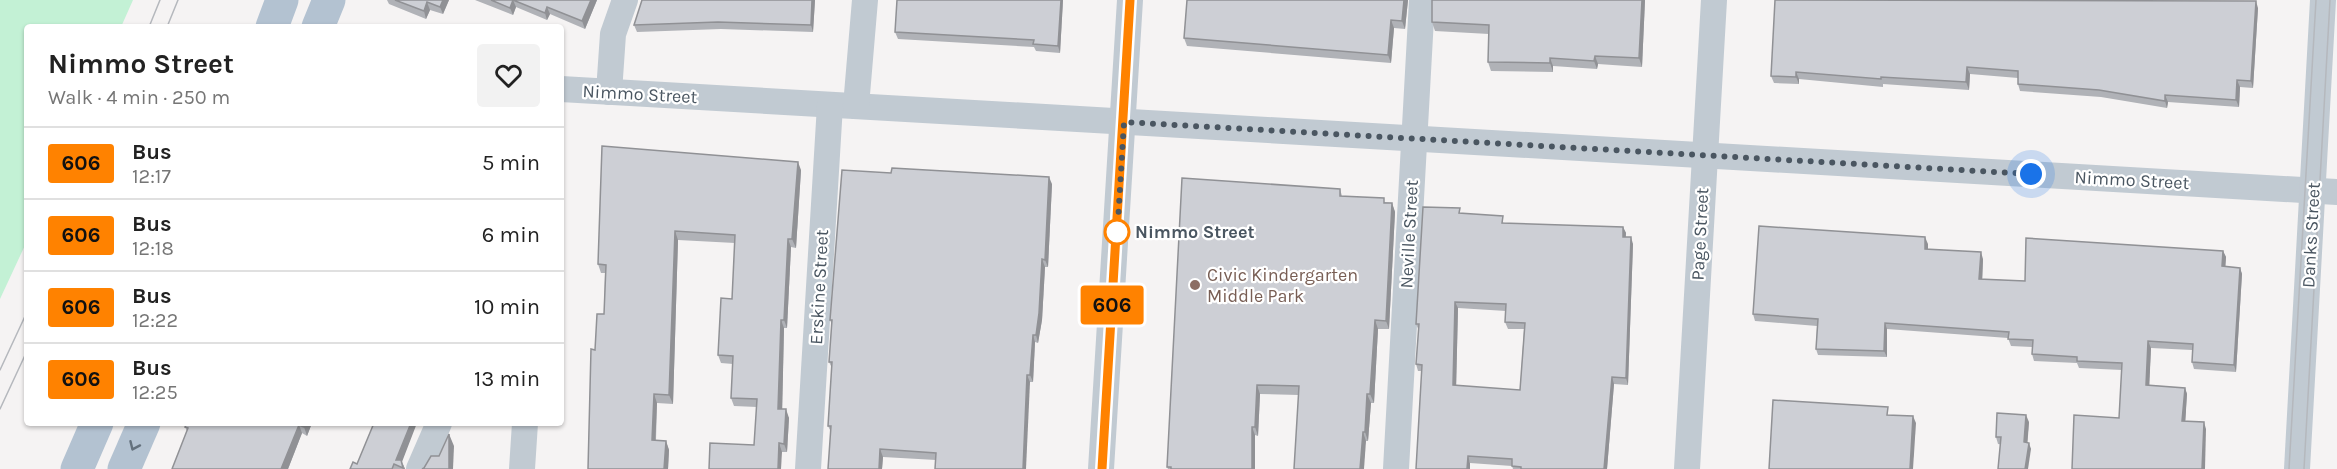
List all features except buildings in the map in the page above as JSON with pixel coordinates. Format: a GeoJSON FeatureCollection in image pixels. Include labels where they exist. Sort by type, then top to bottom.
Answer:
{"type":"FeatureCollection","features":[{"type":"Feature","properties":{"kind":"main road"},"geometry":{"type":"LineString","coordinates":[[273,24],[282,0]]}},
{"type":"Feature","properties":{"kind":"main road"},"geometry":{"type":"LineString","coordinates":[[319,24],[329,0]]}},
{"type":"Feature","properties":{"kind":"main road"},"geometry":{"type":"LineString","coordinates":[[77,469],[96,426]]}},
{"type":"Feature","properties":{"kind":"main road"},"geometry":{"type":"LineString","coordinates":[[124,469],[143,426]]}},
{"type":"Feature","properties":{"kind":"street"},"geometry":{"type":"LineString","coordinates":[[609,92],[613,34],[625,0]]}},
{"type":"Feature","properties":{"kind":"street"},"geometry":{"type":"LineString","coordinates":[[856,106],[865,0]]}},
{"type":"Feature","properties":{"kind":"street"},"geometry":{"type":"LineString","coordinates":[[1101,469],[1130,0]]}},
{"type":"Feature","properties":{"kind":"street","name":"Neville Street"},"geometry":{"type":"LineString","coordinates":[[1396,469],[1422,0]]}},
{"type":"Feature","properties":{"kind":"street","name":"Page Street"},"geometry":{"type":"LineString","coordinates":[[1687,469],[1714,0]]}},
{"type":"Feature","properties":{"kind":"street","name":"Danks Street"},"geometry":{"type":"LineString","coordinates":[[2297,469],[2325,191],[2323,0]]}},
{"type":"Feature","properties":{"kind":"street","name":"Nimmo Street"},"geometry":{"type":"LineString","coordinates":[[564,89],[2325,191]]}},
{"type":"Feature","properties":{"kind":"street","name":"Erskine Street"},"geometry":{"type":"LineString","coordinates":[[808,469],[830,105]]}},
{"type":"Feature","properties":{"kind":"street"},"geometry":{"type":"LineString","coordinates":[[419,469],[438,426]]}},
{"type":"Feature","properties":{"kind":"street"},"geometry":{"type":"LineString","coordinates":[[522,469],[525,426]]}},
{"type":"Feature","properties":{"kind":"green space"},"geometry":{"type":"Polygon","coordinates":[[[0,0],[133,0],[122,24],[24,24],[24,247],[0,299],[0,0]]]}},
{"type":"Feature","properties":{"kind":"tram line"},"geometry":{"type":"LineString","coordinates":[[150,24],[160,0]]}},
{"type":"Feature","properties":{"kind":"tram line"},"geometry":{"type":"LineString","coordinates":[[168,24],[178,0]]}},
{"type":"Feature","properties":{"kind":"tram line"},"geometry":{"type":"LineString","coordinates":[[2289,469],[2316,0]]}},
{"type":"Feature","properties":{"kind":"tram line"},"geometry":{"type":"LineString","coordinates":[[2304,469],[2330,0]]}},
{"type":"Feature","properties":{"kind":"tram line"},"geometry":{"type":"LineString","coordinates":[[0,370],[24,318]]}},
{"type":"Feature","properties":{"kind":"tram line"},"geometry":{"type":"LineString","coordinates":[[0,409],[24,357]]}},
{"type":"Feature","properties":{"kind":"bus line","name":"606"},"geometry":{"type":"LineString","coordinates":[[1102,469],[1130,0]]}},
{"type":"Feature","properties":{"kind":"place","name":"Nimmo Street"},"geometry":{"type":"Point","coordinates":[1117,232]}},
{"type":"Feature","properties":{"kind":"place","name":"Civic Kindergarten Middle Park"},"geometry":{"type":"Point","coordinates":[1195,285]}},
{"type":"Feature","properties":{"kind":"route"},"geometry":{"type":"LineString","coordinates":[[1117,232],[1117,238],[1124,122],[2031,174]]}}]}
